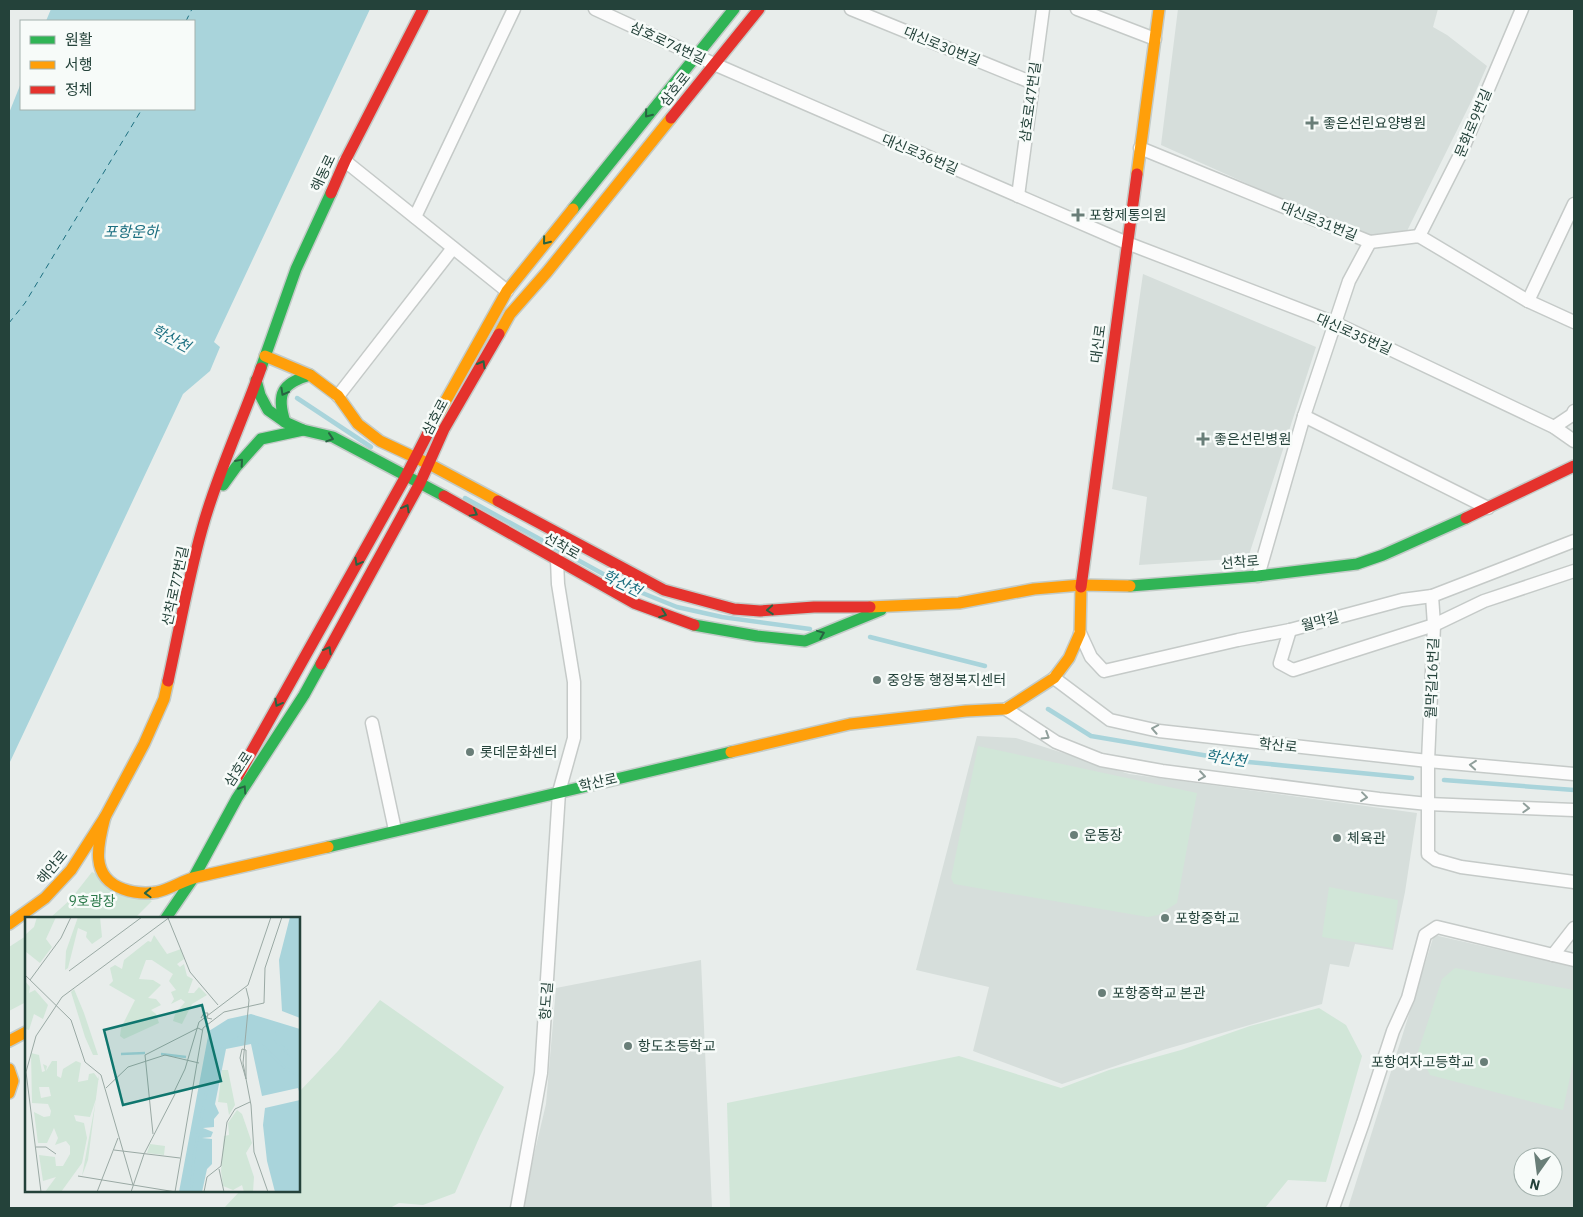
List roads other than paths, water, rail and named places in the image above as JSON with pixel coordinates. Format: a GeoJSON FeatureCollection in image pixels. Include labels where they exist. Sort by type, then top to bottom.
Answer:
{"type":"FeatureCollection","features":[{"type":"Feature","properties":{"kind":"street","name":"해동로"},"geometry":{"type":"LineString","coordinates":[[265,356],[296,268],[345,161],[423,9]]}},
{"type":"Feature","properties":{"kind":"street"},"geometry":{"type":"LineString","coordinates":[[415,217],[514,9]]}},
{"type":"Feature","properties":{"kind":"street","name":"삼호로74번길"},"geometry":{"type":"LineString","coordinates":[[595,9],[714,64]]}},
{"type":"Feature","properties":{"kind":"street","name":"삼호로"},"geometry":{"type":"LineString","coordinates":[[194,877],[199,849],[270,716],[406,476],[433,423],[507,291],[734,9]]}},
{"type":"Feature","properties":{"kind":"street","name":"삼호로"},"geometry":{"type":"LineString","coordinates":[[167,917],[194,877],[237,798],[304,695],[420,483],[444,429],[510,314],[547,272],[759,9]]}},
{"type":"Feature","properties":{"kind":"street","name":"대신로30번길"},"geometry":{"type":"LineString","coordinates":[[851,9],[1033,83]]}},
{"type":"Feature","properties":{"kind":"street","name":"삼호로47번길"},"geometry":{"type":"LineString","coordinates":[[1018,196],[1043,9]]}},
{"type":"Feature","properties":{"kind":"street"},"geometry":{"type":"LineString","coordinates":[[1077,9],[1155,39]]}},
{"type":"Feature","properties":{"kind":"street","name":"대신로"},"geometry":{"type":"LineString","coordinates":[[1054,678],[1069,658],[1080,633],[1081,586],[1159,9]]}},
{"type":"Feature","properties":{"kind":"street","name":"문화로9번길"},"geometry":{"type":"LineString","coordinates":[[1419,236],[1461,152],[1522,9]]}},
{"type":"Feature","properties":{"kind":"street","name":"대신로36번길"},"geometry":{"type":"LineString","coordinates":[[714,64],[1127,243]]}},
{"type":"Feature","properties":{"kind":"street","name":"대신로31번길"},"geometry":{"type":"LineString","coordinates":[[1140,148],[1370,242],[1419,236]]}},
{"type":"Feature","properties":{"kind":"street"},"geometry":{"type":"LineString","coordinates":[[345,161],[507,291]]}},
{"type":"Feature","properties":{"kind":"street"},"geometry":{"type":"LineString","coordinates":[[1528,301],[1574,204]]}},
{"type":"Feature","properties":{"kind":"street"},"geometry":{"type":"LineString","coordinates":[[1419,236],[1528,301],[1574,322]]}},
{"type":"Feature","properties":{"kind":"street"},"geometry":{"type":"LineString","coordinates":[[1258,576],[1304,416],[1349,280],[1370,242]]}},
{"type":"Feature","properties":{"kind":"street","name":"대신로35번길"},"geometry":{"type":"LineString","coordinates":[[1127,243],[1335,323],[1554,427],[1574,440]]}},
{"type":"Feature","properties":{"kind":"street"},"geometry":{"type":"LineString","coordinates":[[338,396],[453,248]]}},
{"type":"Feature","properties":{"kind":"street","name":"선착로"},"geometry":{"type":"LineString","coordinates":[[265,356],[310,375],[338,396],[358,424],[380,441],[429,464],[664,590],[734,609],[760,611],[814,607],[888,607],[958,603],[1034,589],[1081,586],[1135,586],[1258,576],[1357,564],[1383,555],[1488,508],[1574,466]]}},
{"type":"Feature","properties":{"kind":"street","name":"선착로77번길"},"geometry":{"type":"LineString","coordinates":[[105,818],[144,744],[164,699],[202,529],[265,356]]}},
{"type":"Feature","properties":{"kind":"street"},"geometry":{"type":"LineString","coordinates":[[285,422],[279,403],[281,394],[286,386],[295,378],[310,375]]}},
{"type":"Feature","properties":{"kind":"street","name":"선착로"},"geometry":{"type":"LineString","coordinates":[[256,380],[260,395],[268,410],[285,422],[303,430],[333,437],[420,483],[634,604],[693,624],[756,636],[805,641],[888,607]]}},
{"type":"Feature","properties":{"kind":"street"},"geometry":{"type":"LineString","coordinates":[[1554,427],[1572,415],[1574,411]]}},
{"type":"Feature","properties":{"kind":"street"},"geometry":{"type":"LineString","coordinates":[[1304,416],[1488,508]]}},
{"type":"Feature","properties":{"kind":"street"},"geometry":{"type":"LineString","coordinates":[[211,501],[236,467],[261,439],[303,430]]}},
{"type":"Feature","properties":{"kind":"street","name":"월막길"},"geometry":{"type":"LineString","coordinates":[[1080,633],[1091,657],[1104,671],[1290,630],[1402,600],[1432,596],[1574,541]]}},
{"type":"Feature","properties":{"kind":"street","name":"항도길"},"geometry":{"type":"LineString","coordinates":[[517,1208],[541,1074],[559,792],[574,738],[574,682],[558,584],[557,560]]}},
{"type":"Feature","properties":{"kind":"street"},"geometry":{"type":"LineString","coordinates":[[1290,630],[1280,662],[1293,670],[1434,625],[1484,601],[1574,571]]}},
{"type":"Feature","properties":{"kind":"street","name":"월막길16번길"},"geometry":{"type":"LineString","coordinates":[[1432,596],[1434,625],[1428,761],[1428,854],[1436,860],[1461,867],[1574,882]]}},
{"type":"Feature","properties":{"kind":"street"},"geometry":{"type":"LineString","coordinates":[[1054,678],[1006,709],[1056,742],[1101,760],[1162,771],[1428,804],[1574,810]]}},
{"type":"Feature","properties":{"kind":"street","name":"학산로"},"geometry":{"type":"LineString","coordinates":[[1054,678],[1110,720],[1160,730],[1428,761],[1574,774]]}},
{"type":"Feature","properties":{"kind":"street","name":"학산로"},"geometry":{"type":"LineString","coordinates":[[105,818],[98,844],[98,860],[101,870],[107,879],[117,887],[144,894],[158,892],[194,877],[236,869],[850,724],[966,710],[1006,709]]}},
{"type":"Feature","properties":{"kind":"street"},"geometry":{"type":"LineString","coordinates":[[372,723],[395,830]]}},
{"type":"Feature","properties":{"kind":"street","name":"해안로"},"geometry":{"type":"LineString","coordinates":[[9,924],[45,898],[65,877],[82,855],[105,818]]}},
{"type":"Feature","properties":{"kind":"street"},"geometry":{"type":"LineString","coordinates":[[1333,1208],[1393,1031],[1408,998],[1425,935],[1436,927],[1574,960]]}},
{"type":"Feature","properties":{"kind":"street"},"geometry":{"type":"LineString","coordinates":[[1553,955],[1574,928]]}},
{"type":"Feature","properties":{"kind":"street"},"geometry":{"type":"LineString","coordinates":[[9,1040],[25,1032]]}},
{"type":"Feature","properties":{"kind":"street"},"geometry":{"type":"LineString","coordinates":[[9,1069],[13,1076],[13,1085],[9,1094]]}},
{"type":"Feature","properties":{"kind":"street"},"geometry":{"type":"LineString","coordinates":[[9,1094],[25,1078]]}},
{"type":"Feature","properties":{"kind":"water","name":"포항운하"},"geometry":{"type":"Polygon","coordinates":[[[51,9],[370,9],[214,342],[220,347],[210,371],[183,394],[9,764],[9,113],[20,86],[20,110],[195,110],[195,20],[46,20],[51,9]]]}},
{"type":"Feature","properties":{"kind":"waterway","name":"학산천"},"geometry":{"type":"LineString","coordinates":[[297,398],[371,447]]}},
{"type":"Feature","properties":{"kind":"waterway","name":"학산천"},"geometry":{"type":"LineString","coordinates":[[465,498],[625,586],[677,607],[722,617],[810,629]]}},
{"type":"Feature","properties":{"kind":"waterway","name":"학산천"},"geometry":{"type":"LineString","coordinates":[[870,637],[985,666]]}},
{"type":"Feature","properties":{"kind":"waterway","name":"학산천"},"geometry":{"type":"LineString","coordinates":[[1048,709],[1091,736],[1238,761],[1412,778]]}},
{"type":"Feature","properties":{"kind":"waterway","name":"학산천"},"geometry":{"type":"LineString","coordinates":[[1444,780],[1574,790]]}},
{"type":"Feature","properties":{"kind":"place","name":"좋은선린요양병원"},"geometry":{"type":"Point","coordinates":[1312,123]}},
{"type":"Feature","properties":{"kind":"place","name":"포항제통의원"},"geometry":{"type":"Point","coordinates":[1078,215]}},
{"type":"Feature","properties":{"kind":"place","name":"좋은선린병원"},"geometry":{"type":"Point","coordinates":[1203,439]}},
{"type":"Feature","properties":{"kind":"place","name":"중앙동 행정복지센터"},"geometry":{"type":"Point","coordinates":[877,680]}},
{"type":"Feature","properties":{"kind":"place","name":"롯데문화센터"},"geometry":{"type":"Point","coordinates":[470,752]}},
{"type":"Feature","properties":{"kind":"place","name":"운동장"},"geometry":{"type":"Point","coordinates":[1074,835]}},
{"type":"Feature","properties":{"kind":"place","name":"체육관"},"geometry":{"type":"Point","coordinates":[1337,838]}},
{"type":"Feature","properties":{"kind":"place","name":"포항중학교"},"geometry":{"type":"Point","coordinates":[1165,918]}},
{"type":"Feature","properties":{"kind":"place","name":"포항중학교 본관"},"geometry":{"type":"Point","coordinates":[1102,993]}},
{"type":"Feature","properties":{"kind":"place","name":"항도초등학교"},"geometry":{"type":"Point","coordinates":[628,1046]}},
{"type":"Feature","properties":{"kind":"place","name":"포항여자고등학교"},"geometry":{"type":"Point","coordinates":[1484,1062]}},
{"type":"Feature","properties":{"kind":"park label","name":"9호광장"},"geometry":{"type":"Point","coordinates":[92,901]}}]}
